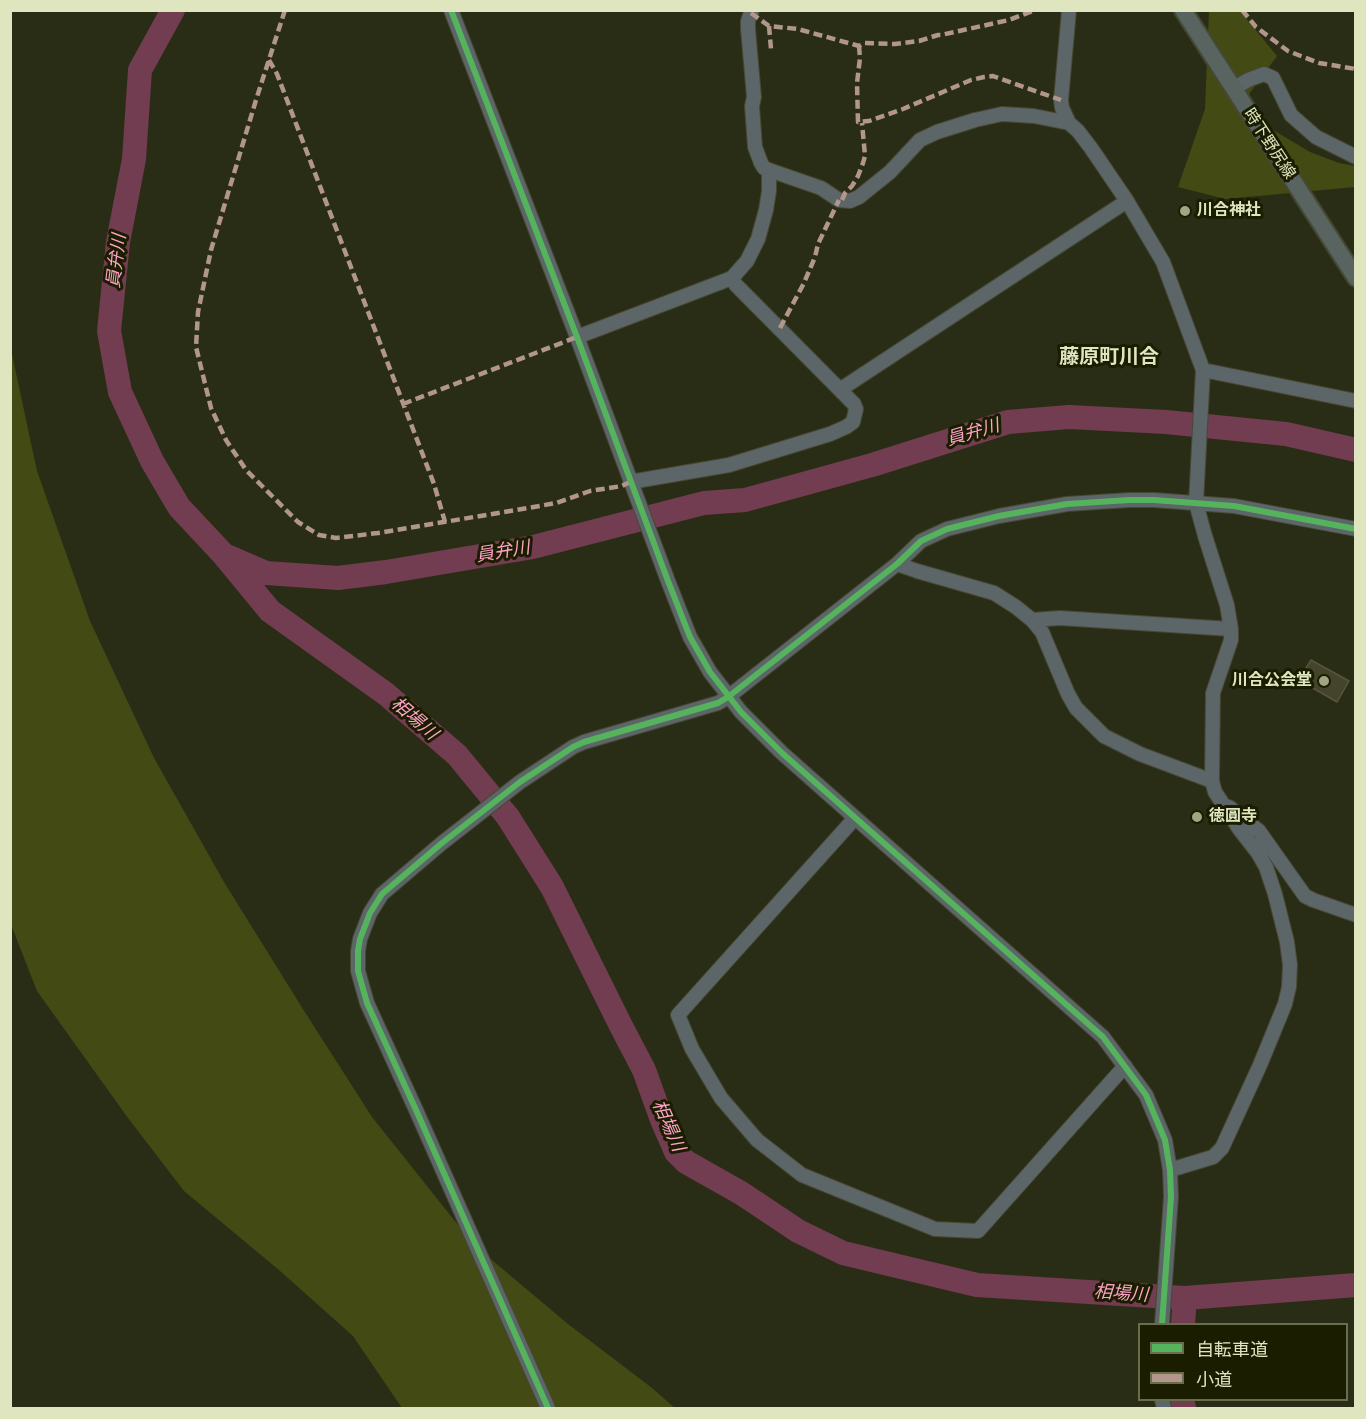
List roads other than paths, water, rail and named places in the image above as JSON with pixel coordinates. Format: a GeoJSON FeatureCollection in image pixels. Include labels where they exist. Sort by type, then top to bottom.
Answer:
{"type":"FeatureCollection","features":[{"type":"Feature","properties":{"kind":"main road","name":"時下野尻線"},"geometry":{"type":"LineString","coordinates":[[1182,10],[1356,278]]}},
{"type":"Feature","properties":{"kind":"street"},"geometry":{"type":"LineString","coordinates":[[451,10],[668,581],[690,637],[710,672],[741,712],[782,753],[1103,1037],[1146,1095],[1165,1140],[1170,1170],[1171,1197],[1162,1323]]}},
{"type":"Feature","properties":{"kind":"street"},"geometry":{"type":"LineString","coordinates":[[752,10],[748,21],[754,97],[752,106],[755,147],[760,163],[764,168],[821,188],[839,200],[850,201],[859,197],[890,172],[920,140],[937,132],[1002,114],[1020,114],[1069,123]]}},
{"type":"Feature","properties":{"kind":"street"},"geometry":{"type":"LineString","coordinates":[[1069,10],[1060,102],[1062,108],[1069,123],[1091,148],[1127,201],[1164,262],[1202,374],[1196,499],[1227,605],[1231,629],[1231,640],[1213,693],[1212,781],[1215,792],[1266,867],[1287,942],[1290,965],[1289,987],[1285,1004],[1222,1148],[1213,1157],[1170,1170]]}},
{"type":"Feature","properties":{"kind":"street"},"geometry":{"type":"LineString","coordinates":[[1233,89],[1264,74],[1273,78],[1291,116],[1316,137],[1356,157]]}},
{"type":"Feature","properties":{"kind":"street"},"geometry":{"type":"LineString","coordinates":[[577,337],[732,278],[747,261],[758,239],[766,210],[769,170]]}},
{"type":"Feature","properties":{"kind":"street"},"geometry":{"type":"LineString","coordinates":[[841,389],[1127,201]]}},
{"type":"Feature","properties":{"kind":"street"},"geometry":{"type":"LineString","coordinates":[[631,485],[671,474],[729,465],[838,431],[853,422],[856,408],[854,404],[736,285],[732,278]]}},
{"type":"Feature","properties":{"kind":"street"},"geometry":{"type":"LineString","coordinates":[[1202,374],[1356,401]]}},
{"type":"Feature","properties":{"kind":"street"},"geometry":{"type":"LineString","coordinates":[[548,1408],[367,1003],[358,971],[358,951],[370,913],[382,894],[441,843],[563,752],[579,744],[718,703],[728,697],[931,535],[965,524],[1067,504],[1196,499],[1356,529]]}},
{"type":"Feature","properties":{"kind":"street"},"geometry":{"type":"LineString","coordinates":[[897,564],[994,593],[1016,607],[1042,632],[1076,708],[1104,736],[1140,754],[1212,781]]}},
{"type":"Feature","properties":{"kind":"street"},"geometry":{"type":"LineString","coordinates":[[1032,620],[1060,618],[1231,629]]}},
{"type":"Feature","properties":{"kind":"street"},"geometry":{"type":"LineString","coordinates":[[1222,802],[1259,831],[1305,896],[1355,911]]}},
{"type":"Feature","properties":{"kind":"street"},"geometry":{"type":"LineString","coordinates":[[855,818],[678,1015],[692,1049],[721,1098],[757,1140],[802,1176],[935,1229],[978,1231],[1125,1066]]}},
{"type":"Feature","properties":{"kind":"waterway","name":"相場川"},"geometry":{"type":"LineString","coordinates":[[173,10],[140,70],[134,159],[118,242],[109,331],[120,392],[152,461],[179,507],[223,554],[270,611],[386,694],[457,755],[508,817],[552,887],[644,1070],[676,1152],[686,1162],[741,1193],[798,1231],[843,1253],[977,1285],[1185,1298],[1356,1285]]}},
{"type":"Feature","properties":{"kind":"waterway","name":"員弁川"},"geometry":{"type":"LineString","coordinates":[[229,557],[266,573],[338,578],[533,547],[704,503],[745,500],[872,465],[1008,422],[1069,417],[1166,422],[1286,434],[1356,450]]}},
{"type":"Feature","properties":{"kind":"waterway"},"geometry":{"type":"LineString","coordinates":[[1183,1323],[1185,1298]]}},
{"type":"Feature","properties":{"kind":"waterway"},"geometry":{"type":"LineString","coordinates":[[1182,1401],[1184,1408]]}},
{"type":"Feature","properties":{"kind":"place","name":"川合神社"},"geometry":{"type":"Point","coordinates":[1185,211]}},
{"type":"Feature","properties":{"kind":"place","name":"川合公会堂"},"geometry":{"type":"Point","coordinates":[1324,681]}},
{"type":"Feature","properties":{"kind":"place","name":"徳圓寺"},"geometry":{"type":"Point","coordinates":[1197,817]}},
{"type":"Feature","properties":{"kind":"district","name":"藤原町川合"},"geometry":{"type":"Point","coordinates":[1109,357]}}]}
